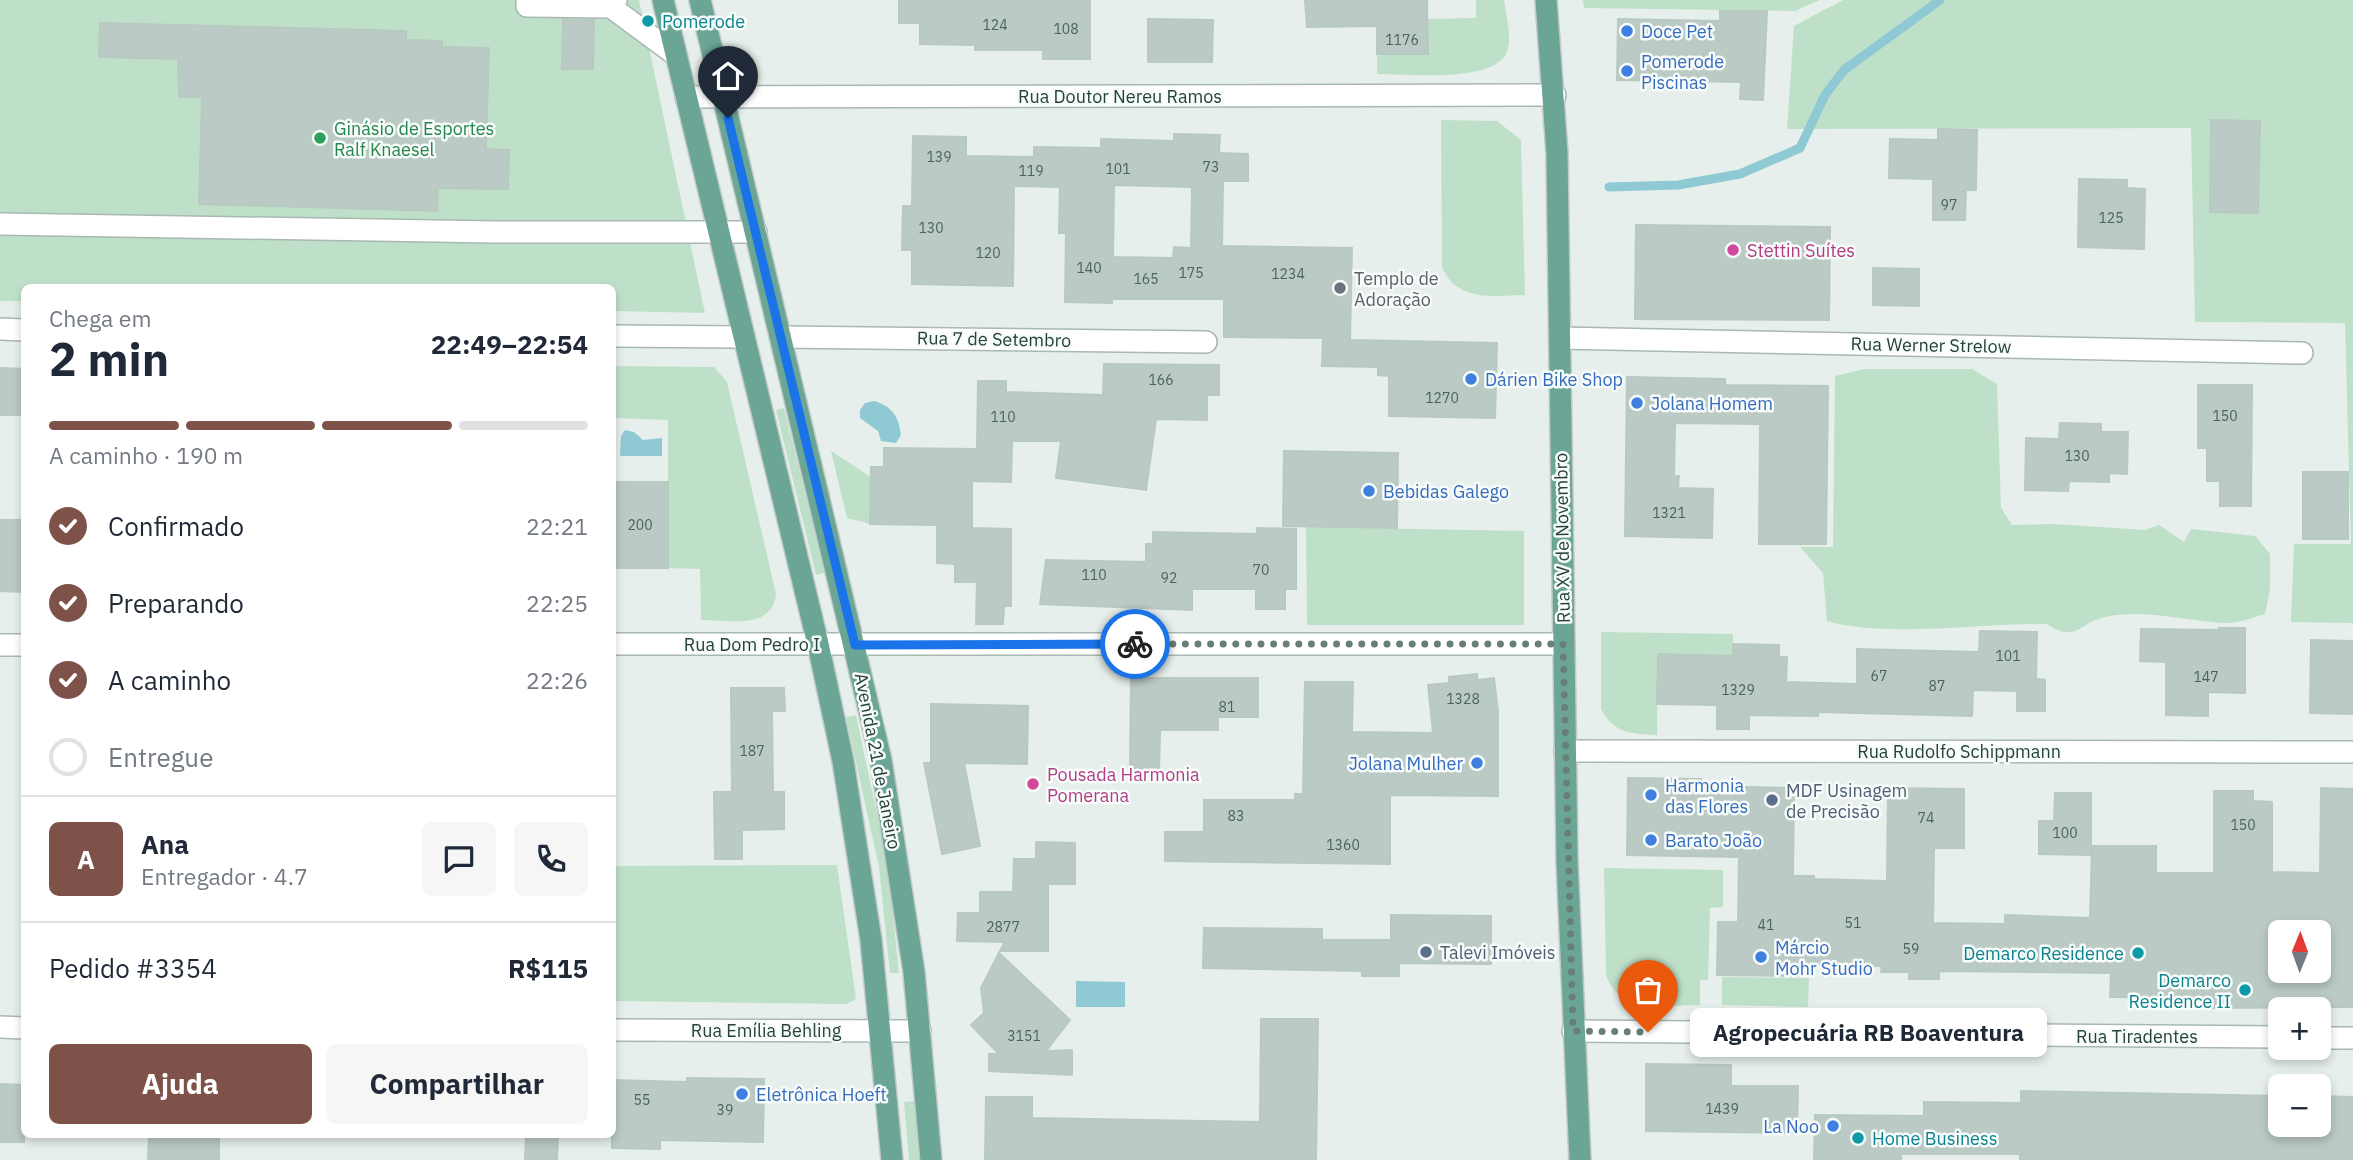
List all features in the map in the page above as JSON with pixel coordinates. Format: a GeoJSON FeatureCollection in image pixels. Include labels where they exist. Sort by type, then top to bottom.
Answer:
{"type":"FeatureCollection","features":[{"type":"Feature","properties":{"kind":"main road","name":"Avenida 21 de Janeiro"},"geometry":{"type":"LineString","coordinates":[[663,0],[818,645],[856,832],[882,1031],[892,1160]]}},
{"type":"Feature","properties":{"kind":"main road","name":"Avenida 21 de Janeiro"},"geometry":{"type":"LineString","coordinates":[[700,0],[881,760],[899,865],[920,1031],[931,1160]]}},
{"type":"Feature","properties":{"kind":"main road","name":"Rua XV de Novembro"},"geometry":{"type":"LineString","coordinates":[[1546,0],[1555,95],[1565,751],[1573,1031],[1580,1160]]}},
{"type":"Feature","properties":{"kind":"main road"},"geometry":{"type":"LineString","coordinates":[[744,337],[781,337]]}},
{"type":"Feature","properties":{"kind":"street"},"geometry":{"type":"LineString","coordinates":[[527,0],[527,6],[614,4],[676,55]]}},
{"type":"Feature","properties":{"kind":"street","name":"Rua Doutor Nereu Ramos"},"geometry":{"type":"LineString","coordinates":[[686,97],[1555,95]]}},
{"type":"Feature","properties":{"kind":"street"},"geometry":{"type":"LineString","coordinates":[[0,223],[719,234],[756,232]]}},
{"type":"Feature","properties":{"kind":"street"},"geometry":{"type":"LineString","coordinates":[[0,329],[21,330]]}},
{"type":"Feature","properties":{"kind":"street"},"geometry":{"type":"LineString","coordinates":[[616,336],[744,337]]}},
{"type":"Feature","properties":{"kind":"street","name":"Rua 7 de Setembro"},"geometry":{"type":"LineString","coordinates":[[781,337],[1206,342]]}},
{"type":"Feature","properties":{"kind":"street","name":"Rua Werner Strelow"},"geometry":{"type":"LineString","coordinates":[[1560,338],[2302,353]]}},
{"type":"Feature","properties":{"kind":"street","name":"Rua Dom Pedro I"},"geometry":{"type":"LineString","coordinates":[[616,644],[1563,644]]}},
{"type":"Feature","properties":{"kind":"street"},"geometry":{"type":"LineString","coordinates":[[0,645],[21,645]]}},
{"type":"Feature","properties":{"kind":"street","name":"Rua Rudolfo Schippmann"},"geometry":{"type":"LineString","coordinates":[[1565,751],[2353,752]]}},
{"type":"Feature","properties":{"kind":"street"},"geometry":{"type":"LineString","coordinates":[[0,1027],[21,1028]]}},
{"type":"Feature","properties":{"kind":"street","name":"Rua Emília Behling"},"geometry":{"type":"LineString","coordinates":[[616,1030],[920,1031]]}},
{"type":"Feature","properties":{"kind":"street","name":"Rua Tiradentes"},"geometry":{"type":"LineString","coordinates":[[1573,1031],[2268,1037]]}},
{"type":"Feature","properties":{"kind":"street"},"geometry":{"type":"LineString","coordinates":[[2331,1038],[2353,1038]]}},
{"type":"Feature","properties":{"kind":"green space"},"geometry":{"type":"Polygon","coordinates":[[[0,0],[639,0],[705,313],[616,311],[616,284],[21,284],[21,301],[0,301],[0,0]]]}},
{"type":"Feature","properties":{"kind":"green space"},"geometry":{"type":"Polygon","coordinates":[[[1476,0],[1504,0],[1509,41],[1506,54],[1497,63],[1484,69],[1447,75],[1377,74],[1377,54],[1427,54],[1428,19],[1476,18],[1476,0]]]}},
{"type":"Feature","properties":{"kind":"green space"},"geometry":{"type":"Polygon","coordinates":[[[1583,0],[1820,0],[1795,11],[1584,8],[1583,0]]]}},
{"type":"Feature","properties":{"kind":"green space"},"geometry":{"type":"Polygon","coordinates":[[[1843,0],[2353,0],[2353,623],[2291,622],[2294,544],[2351,544],[2345,323],[2195,322],[2191,128],[1787,129],[1794,26],[1843,0]]]}},
{"type":"Feature","properties":{"kind":"green space"},"geometry":{"type":"Polygon","coordinates":[[[1441,120],[1497,121],[1521,140],[1525,295],[1488,296],[1466,292],[1449,278],[1442,267],[1441,120]]]}},
{"type":"Feature","properties":{"kind":"green space"},"geometry":{"type":"Polygon","coordinates":[[[616,366],[714,367],[727,382],[776,594],[767,613],[758,618],[748,621],[701,620],[700,569],[668,568],[668,420],[616,418],[616,366]]]}},
{"type":"Feature","properties":{"kind":"green space"},"geometry":{"type":"Polygon","coordinates":[[[1864,369],[1972,369],[1997,384],[2001,508],[2012,525],[2054,524],[2145,530],[2159,525],[2184,542],[2191,529],[2255,536],[2270,554],[2270,589],[2265,614],[2228,623],[2151,615],[2120,615],[2105,617],[2072,632],[2057,630],[2047,624],[1905,629],[1851,626],[1827,621],[1823,573],[1800,547],[1833,547],[1835,376],[1864,369]]]}},
{"type":"Feature","properties":{"kind":"green space"},"geometry":{"type":"Polygon","coordinates":[[[784,408],[825,573],[816,575],[776,410],[784,408]]]}},
{"type":"Feature","properties":{"kind":"green space"},"geometry":{"type":"Polygon","coordinates":[[[831,451],[871,477],[870,524],[847,518],[831,451]]]}},
{"type":"Feature","properties":{"kind":"green space"},"geometry":{"type":"Polygon","coordinates":[[[1306,527],[1524,531],[1524,625],[1307,625],[1306,527]]]}},
{"type":"Feature","properties":{"kind":"green space"},"geometry":{"type":"Polygon","coordinates":[[[1601,632],[1733,634],[1733,656],[1658,654],[1657,735],[1631,733],[1617,728],[1601,709],[1601,632]]]}},
{"type":"Feature","properties":{"kind":"green space"},"geometry":{"type":"Polygon","coordinates":[[[856,715],[888,866],[899,973],[890,973],[879,867],[846,717],[856,715]]]}},
{"type":"Feature","properties":{"kind":"green space"},"geometry":{"type":"Polygon","coordinates":[[[837,865],[856,999],[847,1004],[616,1001],[616,866],[837,865]]]}},
{"type":"Feature","properties":{"kind":"green space"},"geometry":{"type":"Polygon","coordinates":[[[1604,868],[1723,870],[1723,907],[1710,908],[1708,980],[1700,980],[1700,1005],[1645,1005],[1622,997],[1613,988],[1606,975],[1604,868]]]}},
{"type":"Feature","properties":{"kind":"green space"},"geometry":{"type":"Polygon","coordinates":[[[1722,977],[1809,978],[1808,1007],[1722,1005],[1722,977]]]}},
{"type":"Feature","properties":{"kind":"green space"},"geometry":{"type":"Polygon","coordinates":[[[914,1101],[919,1160],[909,1160],[904,1102],[914,1101]]]}},
{"type":"Feature","properties":{"kind":"water"},"geometry":{"type":"Polygon","coordinates":[[[874,401],[890,409],[896,418],[901,435],[896,443],[881,441],[878,431],[860,418],[860,410],[865,403],[874,401]]]}},
{"type":"Feature","properties":{"kind":"water"},"geometry":{"type":"Polygon","coordinates":[[[625,430],[634,432],[643,440],[662,438],[662,456],[620,456],[621,436],[625,430]]]}},
{"type":"Feature","properties":{"kind":"water"},"geometry":{"type":"Polygon","coordinates":[[[1076,981],[1125,982],[1125,1007],[1076,1007],[1076,981]]]}},
{"type":"Feature","properties":{"kind":"building"},"geometry":{"type":"Polygon","coordinates":[[[899,0],[1090,0],[1090,59],[1043,59],[1043,50],[975,50],[975,45],[920,44],[920,23],[899,23],[899,0]]]}},
{"type":"Feature","properties":{"kind":"building"},"geometry":{"type":"Polygon","coordinates":[[[1305,0],[1427,0],[1428,54],[1377,54],[1377,26],[1307,27],[1305,0]]]}},
{"type":"Feature","properties":{"kind":"building"},"geometry":{"type":"Polygon","coordinates":[[[1720,11],[1767,11],[1763,100],[1740,99],[1741,82],[1617,80],[1618,19],[1720,21],[1720,11]]]}},
{"type":"Feature","properties":{"kind":"building"},"geometry":{"type":"Polygon","coordinates":[[[1148,19],[1213,20],[1212,62],[1148,62],[1148,19]]]}},
{"type":"Feature","properties":{"kind":"building"},"geometry":{"type":"Polygon","coordinates":[[[563,20],[594,20],[593,69],[562,69],[563,20]]]}},
{"type":"Feature","properties":{"kind":"building","name":"Ginásio de Esportes Ralf Knaesel"},"geometry":{"type":"Polygon","coordinates":[[[100,23],[406,31],[406,40],[442,41],[442,47],[489,48],[486,149],[509,150],[508,189],[438,188],[437,211],[199,204],[202,97],[179,97],[178,59],[99,57],[100,23]]]}},
{"type":"Feature","properties":{"kind":"building"},"geometry":{"type":"Polygon","coordinates":[[[2211,120],[2260,121],[2258,213],[2210,212],[2211,120]]]}},
{"type":"Feature","properties":{"kind":"building"},"geometry":{"type":"Polygon","coordinates":[[[1938,129],[1977,130],[1976,190],[1966,190],[1965,220],[1933,220],[1933,179],[1889,178],[1890,139],[1938,140],[1938,129]]]}},
{"type":"Feature","properties":{"kind":"building"},"geometry":{"type":"Polygon","coordinates":[[[1174,134],[1220,135],[1219,153],[1248,154],[1248,181],[1223,181],[1222,246],[1352,248],[1350,340],[1497,343],[1495,418],[1389,416],[1389,376],[1378,375],[1378,367],[1322,366],[1323,338],[1224,337],[1224,299],[1112,299],[1112,303],[1065,302],[1066,233],[1059,233],[1060,187],[1014,186],[1013,286],[912,284],[912,250],[902,250],[903,206],[912,206],[913,136],[966,137],[966,156],[1034,157],[1034,147],[1101,148],[1101,139],[1174,141],[1174,134]],[[1114,185],[1113,257],[1173,258],[1174,247],[1191,248],[1192,187],[1114,185]]]}},
{"type":"Feature","properties":{"kind":"building"},"geometry":{"type":"Polygon","coordinates":[[[2079,179],[2127,180],[2127,188],[2145,189],[2144,249],[2078,247],[2079,179]]]}},
{"type":"Feature","properties":{"kind":"building","name":"Stettin Suítes"},"geometry":{"type":"Polygon","coordinates":[[[1636,225],[1830,227],[1829,320],[1635,319],[1636,225]]]}},
{"type":"Feature","properties":{"kind":"building"},"geometry":{"type":"Polygon","coordinates":[[[1873,268],[1919,269],[1919,306],[1873,305],[1873,268]]]}},
{"type":"Feature","properties":{"kind":"building"},"geometry":{"type":"Polygon","coordinates":[[[1104,364],[1219,365],[1219,395],[1207,395],[1207,420],[1156,419],[1146,490],[1056,478],[1061,441],[1012,441],[1011,482],[972,481],[972,528],[1011,529],[1011,606],[1004,606],[1003,624],[976,624],[977,582],[955,582],[955,564],[937,563],[937,525],[870,524],[871,467],[884,467],[884,448],[977,449],[978,381],[1006,381],[1006,392],[1103,395],[1104,364]]]}},
{"type":"Feature","properties":{"kind":"building"},"geometry":{"type":"Polygon","coordinates":[[[0,368],[21,369],[21,415],[0,415],[0,368]]]}},
{"type":"Feature","properties":{"kind":"building"},"geometry":{"type":"Polygon","coordinates":[[[1627,377],[1725,379],[1725,385],[1828,386],[1826,544],[1759,544],[1760,424],[1675,423],[1674,476],[1679,476],[1678,488],[1713,489],[1712,538],[1625,536],[1627,377]]]}},
{"type":"Feature","properties":{"kind":"building"},"geometry":{"type":"Polygon","coordinates":[[[2198,385],[2252,385],[2251,506],[2220,506],[2220,481],[2207,481],[2207,448],[2198,448],[2198,385]]]}},
{"type":"Feature","properties":{"kind":"building"},"geometry":{"type":"Polygon","coordinates":[[[2060,423],[2101,424],[2101,432],[2128,432],[2127,474],[2109,473],[2109,482],[2069,481],[2068,491],[2025,490],[2026,438],[2059,439],[2060,423]]]}},
{"type":"Feature","properties":{"kind":"building"},"geometry":{"type":"Polygon","coordinates":[[[1284,451],[1398,453],[1397,528],[1283,526],[1284,451]]]}},
{"type":"Feature","properties":{"kind":"building"},"geometry":{"type":"Polygon","coordinates":[[[2303,472],[2348,472],[2348,539],[2303,539],[2303,472]]]}},
{"type":"Feature","properties":{"kind":"building"},"geometry":{"type":"Polygon","coordinates":[[[616,482],[668,482],[668,568],[616,568],[616,482]]]}},
{"type":"Feature","properties":{"kind":"building"},"geometry":{"type":"Polygon","coordinates":[[[0,520],[21,520],[21,592],[0,591],[0,520]]]}},
{"type":"Feature","properties":{"kind":"building"},"geometry":{"type":"Polygon","coordinates":[[[1257,528],[1296,529],[1296,589],[1285,589],[1285,609],[1256,609],[1256,589],[1192,589],[1192,610],[1040,604],[1046,560],[1146,562],[1146,544],[1153,544],[1153,532],[1257,534],[1257,528]]]}},
{"type":"Feature","properties":{"kind":"building"},"geometry":{"type":"Polygon","coordinates":[[[2245,628],[2245,693],[2208,692],[2208,716],[2166,715],[2166,662],[2140,661],[2141,629],[2245,628]]]}},
{"type":"Feature","properties":{"kind":"building"},"geometry":{"type":"Polygon","coordinates":[[[1980,631],[2037,632],[2036,679],[2045,680],[2045,711],[2017,711],[2017,691],[1973,690],[1972,716],[1818,712],[1818,716],[1749,715],[1749,729],[1717,729],[1717,705],[1657,704],[1658,654],[1733,656],[1733,644],[1779,645],[1779,657],[1787,657],[1786,682],[1857,684],[1857,649],[1979,652],[1980,631]]]}},
{"type":"Feature","properties":{"kind":"building"},"geometry":{"type":"Polygon","coordinates":[[[2311,640],[2353,641],[2353,714],[2310,713],[2311,640]]]}},
{"type":"Feature","properties":{"kind":"building"},"geometry":{"type":"Polygon","coordinates":[[[1477,674],[1477,680],[1494,678],[1498,711],[1498,796],[1390,795],[1390,864],[1165,861],[1165,832],[1204,832],[1204,800],[1295,800],[1295,794],[1303,794],[1305,682],[1353,682],[1352,732],[1433,733],[1428,685],[1449,683],[1449,677],[1477,674]]]}},
{"type":"Feature","properties":{"kind":"building"},"geometry":{"type":"Polygon","coordinates":[[[1131,678],[1258,678],[1258,717],[1218,717],[1218,730],[1160,730],[1159,770],[1130,769],[1131,678]]]}},
{"type":"Feature","properties":{"kind":"building"},"geometry":{"type":"Polygon","coordinates":[[[731,688],[784,688],[785,711],[772,711],[773,792],[784,792],[784,829],[742,830],[742,859],[715,859],[714,792],[732,792],[731,688]]]}},
{"type":"Feature","properties":{"kind":"building"},"geometry":{"type":"Polygon","coordinates":[[[931,704],[1028,706],[1027,764],[964,763],[980,846],[942,854],[924,763],[931,763],[931,704]]]}},
{"type":"Feature","properties":{"kind":"building"},"geometry":{"type":"Polygon","coordinates":[[[1628,778],[1701,779],[1701,786],[1794,788],[1793,876],[1814,876],[1814,879],[1887,881],[1888,788],[1964,789],[1964,848],[1934,848],[1933,923],[2005,924],[2005,915],[2090,918],[2092,846],[2156,846],[2156,873],[2214,873],[2214,791],[2253,791],[2253,801],[2272,802],[2272,872],[2320,873],[2321,788],[2353,789],[2353,1007],[2331,1007],[2331,997],[2268,997],[2268,1008],[2207,1008],[2207,998],[2110,997],[2111,973],[1939,971],[1939,979],[1909,979],[1909,972],[1881,972],[1882,966],[1803,964],[1803,976],[1717,975],[1718,922],[1738,922],[1739,857],[1627,855],[1628,778]]]}},
{"type":"Feature","properties":{"kind":"building"},"geometry":{"type":"Polygon","coordinates":[[[2055,793],[2091,793],[2091,855],[2039,854],[2039,821],[2054,821],[2055,793]]]}},
{"type":"Feature","properties":{"kind":"building"},"geometry":{"type":"Polygon","coordinates":[[[1036,842],[1075,843],[1075,884],[1048,884],[1048,951],[1000,951],[1005,942],[957,941],[958,913],[980,913],[980,892],[1013,892],[1014,859],[1036,859],[1036,842]]]}},
{"type":"Feature","properties":{"kind":"building"},"geometry":{"type":"Polygon","coordinates":[[[1391,915],[1491,916],[1491,964],[1399,963],[1399,976],[1362,976],[1362,971],[1203,968],[1204,928],[1322,929],[1322,940],[1391,940],[1391,915]]]}},
{"type":"Feature","properties":{"kind":"building"},"geometry":{"type":"Polygon","coordinates":[[[999,953],[1070,1020],[1046,1051],[1072,1050],[1072,1075],[989,1071],[989,1054],[999,1054],[971,1025],[984,1013],[981,988],[999,953]]]}},
{"type":"Feature","properties":{"kind":"building"},"geometry":{"type":"Polygon","coordinates":[[[1261,1019],[1318,1019],[1316,1160],[985,1160],[986,1097],[1032,1097],[1032,1118],[1260,1122],[1261,1019]]]}},
{"type":"Feature","properties":{"kind":"building"},"geometry":{"type":"Polygon","coordinates":[[[1646,1064],[1731,1065],[1731,1086],[1798,1086],[1797,1133],[1646,1131],[1646,1064]]]}},
{"type":"Feature","properties":{"kind":"building"},"geometry":{"type":"Polygon","coordinates":[[[687,1078],[764,1079],[763,1142],[660,1140],[660,1149],[612,1148],[612,1138],[616,1138],[616,1080],[687,1082],[687,1078]]]}},
{"type":"Feature","properties":{"kind":"building"},"geometry":{"type":"Polygon","coordinates":[[[0,1084],[21,1085],[21,1138],[24,1138],[24,1142],[0,1142],[0,1084]]]}},
{"type":"Feature","properties":{"kind":"building"},"geometry":{"type":"Polygon","coordinates":[[[2021,1091],[2268,1096],[2268,1137],[2331,1137],[2331,1096],[2353,1097],[2353,1160],[2020,1160],[2020,1154],[1901,1154],[1901,1160],[1814,1160],[1815,1115],[1924,1116],[1924,1102],[2021,1103],[2021,1091]]]}},
{"type":"Feature","properties":{"kind":"building"},"geometry":{"type":"Polygon","coordinates":[[[149,1138],[219,1138],[219,1160],[148,1160],[149,1138]]]}},
{"type":"Feature","properties":{"kind":"building"},"geometry":{"type":"Polygon","coordinates":[[[526,1138],[558,1138],[557,1160],[525,1160],[526,1138]]]}},
{"type":"Feature","properties":{"kind":"waterway"},"geometry":{"type":"LineString","coordinates":[[1609,187],[1678,185],[1740,174],[1800,148],[1825,95],[1844,70],[1940,0]]}},
{"type":"Feature","properties":{"kind":"way so far"},"geometry":{"type":"LineString","coordinates":[[1135,644],[1563,644],[1573,1031],[1648,1032]]}},
{"type":"Feature","properties":{"kind":"place","name":"Pomerode"},"geometry":{"type":"Point","coordinates":[648,21]}},
{"type":"Feature","properties":{"kind":"place","name":"Doce Pet"},"geometry":{"type":"Point","coordinates":[1627,31]}},
{"type":"Feature","properties":{"kind":"place","name":"Pomerode Piscinas"},"geometry":{"type":"Point","coordinates":[1627,71]}},
{"type":"Feature","properties":{"kind":"place","name":"Ginásio de Esportes Ralf Knaesel"},"geometry":{"type":"Point","coordinates":[320,138]}},
{"type":"Feature","properties":{"kind":"place","name":"Stettin Suítes"},"geometry":{"type":"Point","coordinates":[1733,250]}},
{"type":"Feature","properties":{"kind":"place","name":"Templo de Adoração"},"geometry":{"type":"Point","coordinates":[1340,288]}},
{"type":"Feature","properties":{"kind":"place","name":"Dárien Bike Shop"},"geometry":{"type":"Point","coordinates":[1471,379]}},
{"type":"Feature","properties":{"kind":"place","name":"Jolana Homem"},"geometry":{"type":"Point","coordinates":[1637,403]}},
{"type":"Feature","properties":{"kind":"place","name":"Bebidas Galego"},"geometry":{"type":"Point","coordinates":[1369,491]}},
{"type":"Feature","properties":{"kind":"place","name":"Jolana Mulher"},"geometry":{"type":"Point","coordinates":[1477,763]}},
{"type":"Feature","properties":{"kind":"place","name":"Pousada Harmonia Pomerana"},"geometry":{"type":"Point","coordinates":[1033,784]}},
{"type":"Feature","properties":{"kind":"place","name":"Harmonia das Flores"},"geometry":{"type":"Point","coordinates":[1651,795]}},
{"type":"Feature","properties":{"kind":"place","name":"MDF Usinagem de Precisão"},"geometry":{"type":"Point","coordinates":[1772,800]}},
{"type":"Feature","properties":{"kind":"place","name":"Barato João"},"geometry":{"type":"Point","coordinates":[1651,840]}},
{"type":"Feature","properties":{"kind":"place","name":"Talevi Imóveis"},"geometry":{"type":"Point","coordinates":[1426,952]}},
{"type":"Feature","properties":{"kind":"place","name":"Demarco Residence"},"geometry":{"type":"Point","coordinates":[2138,953]}},
{"type":"Feature","properties":{"kind":"place","name":"Márcio Mohr Studio"},"geometry":{"type":"Point","coordinates":[1761,957]}},
{"type":"Feature","properties":{"kind":"place","name":"Demarco Residence II"},"geometry":{"type":"Point","coordinates":[2245,990]}},
{"type":"Feature","properties":{"kind":"place","name":"Agropecuária RB Boaventura"},"geometry":{"type":"Point","coordinates":[1648,1032]}},
{"type":"Feature","properties":{"kind":"place","name":"Eletrônica Hoeft"},"geometry":{"type":"Point","coordinates":[742,1094]}},
{"type":"Feature","properties":{"kind":"place","name":"La Noo"},"geometry":{"type":"Point","coordinates":[1833,1126]}},
{"type":"Feature","properties":{"kind":"place","name":"Home Business"},"geometry":{"type":"Point","coordinates":[1858,1138]}},
{"type":"Feature","properties":{"kind":"route"},"geometry":{"type":"LineString","coordinates":[[728,118],[855,645],[1135,644]]}}]}
